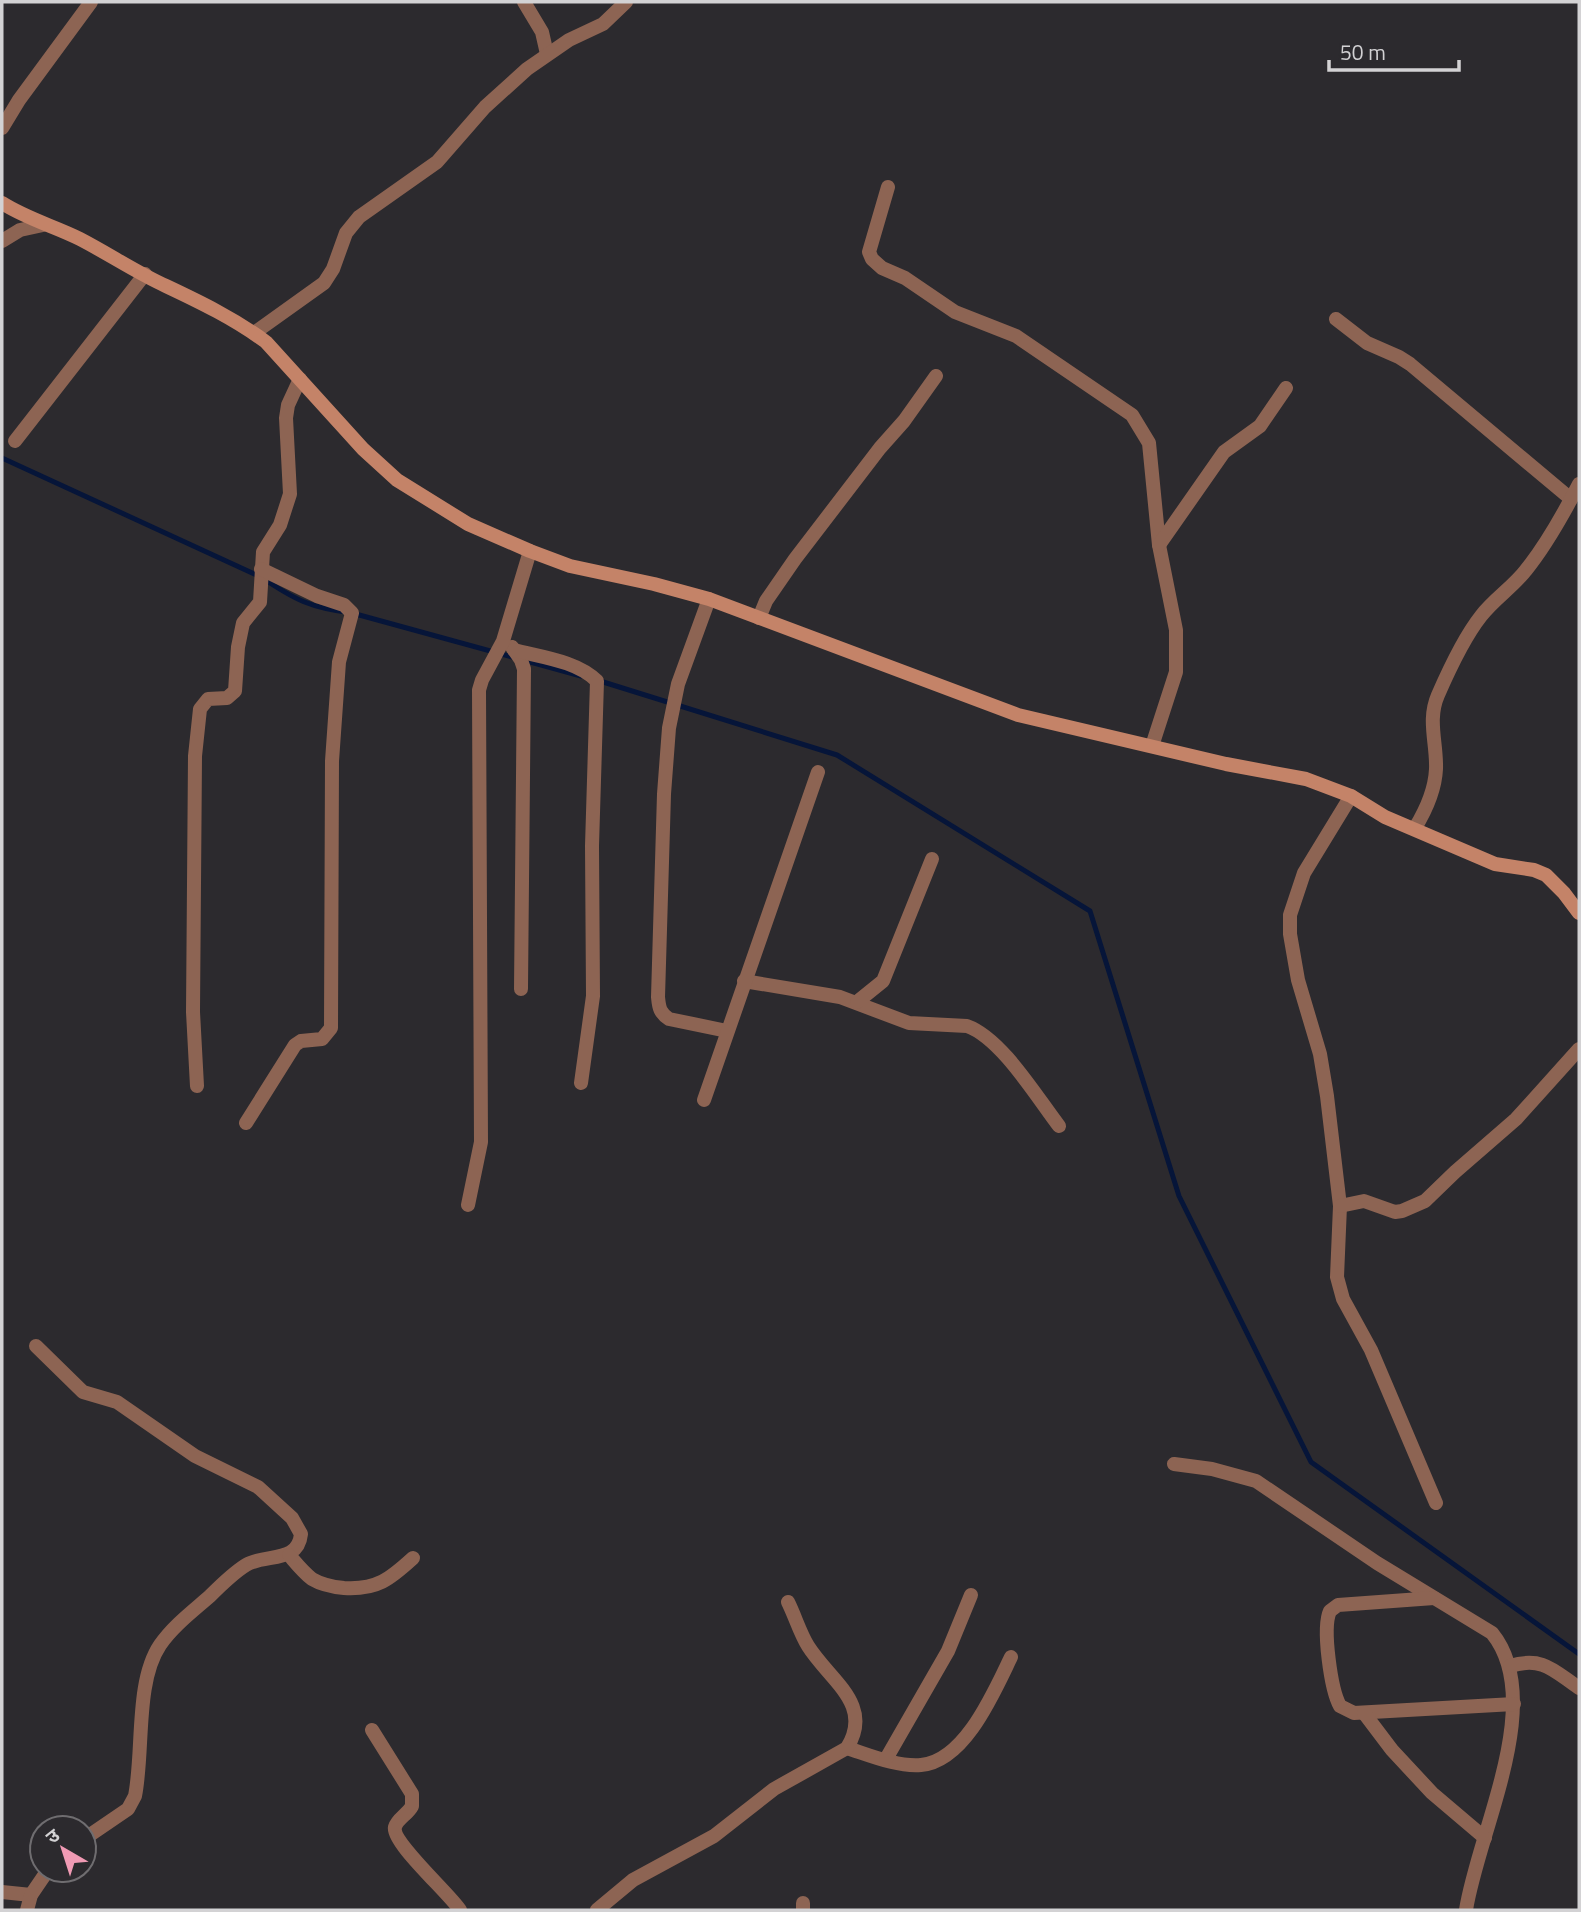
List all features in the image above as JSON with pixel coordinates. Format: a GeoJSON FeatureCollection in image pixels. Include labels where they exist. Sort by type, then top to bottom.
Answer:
{"type":"FeatureCollection","features":[{"type":"Feature","properties":{"kind":"street"},"geometry":{"type":"LineString","coordinates":[[2,128],[19,100],[91,2]]}},
{"type":"Feature","properties":{"kind":"street"},"geometry":{"type":"LineString","coordinates":[[524,2],[542,32],[547,54]]}},
{"type":"Feature","properties":{"kind":"street"},"geometry":{"type":"LineString","coordinates":[[254,333],[324,283],[333,269],[346,233],[359,217],[437,162],[485,107],[547,54],[603,24],[626,2]]}},
{"type":"Feature","properties":{"kind":"street"},"geometry":{"type":"LineString","coordinates":[[888,187],[869,252],[876,265],[905,278],[955,312],[1016,336],[1132,415],[1149,443],[1159,545],[1176,630],[1177,652],[1170,694],[1152,746]]}},
{"type":"Feature","properties":{"kind":"street"},"geometry":{"type":"LineString","coordinates":[[2,203],[21,215],[78,238],[166,286],[183,292],[254,333],[266,342],[363,449],[397,480],[468,524],[570,566],[709,599],[1018,715],[1226,764],[1307,779],[1351,796],[1385,817],[1495,863],[1534,870],[1546,876],[1564,893],[1579,914]]}},
{"type":"Feature","properties":{"kind":"street"},"geometry":{"type":"LineString","coordinates":[[2,241],[20,230],[43,225]]}},
{"type":"Feature","properties":{"kind":"street"},"geometry":{"type":"LineString","coordinates":[[15,441],[145,274]]}},
{"type":"Feature","properties":{"kind":"street"},"geometry":{"type":"LineString","coordinates":[[1336,319],[1367,343],[1410,364],[1572,499]]}},
{"type":"Feature","properties":{"kind":"street"},"geometry":{"type":"LineString","coordinates":[[759,618],[766,601],[795,559],[904,421],[936,376]]}},
{"type":"Feature","properties":{"kind":"street"},"geometry":{"type":"LineString","coordinates":[[197,1086],[193,1012],[195,756],[199,721],[205,702],[227,698],[235,691],[241,632],[246,618],[260,602],[263,552],[280,525],[290,494],[285,429],[288,405],[300,379]]}},
{"type":"Feature","properties":{"kind":"street"},"geometry":{"type":"LineString","coordinates":[[1159,545],[1224,452],[1260,426],[1286,388]]}},
{"type":"Feature","properties":{"kind":"street"},"geometry":{"type":"LineString","coordinates":[[1415,828],[1430,800],[1434,786],[1436,770],[1432,716],[1438,696],[1470,631],[1493,602],[1528,568],[1579,484]]}},
{"type":"Feature","properties":{"kind":"street"},"geometry":{"type":"LineString","coordinates":[[468,1205],[481,1142],[479,690],[505,636],[530,551]]}},
{"type":"Feature","properties":{"kind":"street"},"geometry":{"type":"LineString","coordinates":[[246,1123],[295,1045],[301,1041],[322,1039],[331,1028],[332,761],[339,662],[352,613],[344,605],[317,596],[261,569]]}},
{"type":"Feature","properties":{"kind":"street"},"geometry":{"type":"LineString","coordinates":[[709,599],[678,684],[671,712],[664,794],[659,1008],[669,1019],[727,1031]]}},
{"type":"Feature","properties":{"kind":"street"},"geometry":{"type":"LineString","coordinates":[[505,636],[524,670],[521,989]]}},
{"type":"Feature","properties":{"kind":"street"},"geometry":{"type":"LineString","coordinates":[[514,650],[575,667],[597,681],[592,846],[593,996],[580,1083]]}},
{"type":"Feature","properties":{"kind":"street"},"geometry":{"type":"LineString","coordinates":[[704,1100],[818,772]]}},
{"type":"Feature","properties":{"kind":"street"},"geometry":{"type":"LineString","coordinates":[[1351,796],[1304,873],[1290,915],[1290,934],[1296,971],[1320,1054],[1340,1206],[1337,1277],[1343,1299],[1371,1350],[1436,1503]]}},
{"type":"Feature","properties":{"kind":"street"},"geometry":{"type":"LineString","coordinates":[[857,1002],[878,986],[886,974],[932,859]]}},
{"type":"Feature","properties":{"kind":"street"},"geometry":{"type":"LineString","coordinates":[[744,981],[822,993],[857,1002],[909,1023],[967,1026],[984,1033],[995,1043],[1059,1126]]}},
{"type":"Feature","properties":{"kind":"street"},"geometry":{"type":"LineString","coordinates":[[1340,1206],[1364,1201],[1402,1211],[1425,1202],[1516,1119],[1579,1049]]}},
{"type":"Feature","properties":{"kind":"street"},"geometry":{"type":"LineString","coordinates":[[36,1346],[83,1392],[117,1402],[195,1456],[258,1487],[292,1518],[299,1529],[301,1539],[289,1555],[264,1558],[244,1566],[162,1642],[149,1669],[135,1796],[122,1814],[98,1830]]}},
{"type":"Feature","properties":{"kind":"street"},"geometry":{"type":"LineString","coordinates":[[1174,1464],[1213,1469],[1256,1481],[1377,1563],[1492,1633],[1503,1647],[1510,1666],[1514,1719],[1466,1910]]}},
{"type":"Feature","properties":{"kind":"street"},"geometry":{"type":"LineString","coordinates":[[289,1555],[314,1580],[328,1586],[354,1589],[374,1587],[413,1558]]}},
{"type":"Feature","properties":{"kind":"street"},"geometry":{"type":"LineString","coordinates":[[886,1759],[948,1651],[971,1595]]}},
{"type":"Feature","properties":{"kind":"street"},"geometry":{"type":"LineString","coordinates":[[1435,1598],[1338,1605],[1330,1611],[1326,1625],[1336,1699],[1340,1706],[1347,1711],[1364,1713],[1514,1704]]}},
{"type":"Feature","properties":{"kind":"street"},"geometry":{"type":"LineString","coordinates":[[597,1910],[634,1880],[714,1836],[774,1789],[847,1748],[856,1724],[853,1703],[809,1647],[788,1602]]}},
{"type":"Feature","properties":{"kind":"street"},"geometry":{"type":"LineString","coordinates":[[847,1748],[919,1765],[940,1759],[971,1730],[1011,1657]]}},
{"type":"Feature","properties":{"kind":"street"},"geometry":{"type":"LineString","coordinates":[[1510,1666],[1541,1663],[1579,1688]]}},
{"type":"Feature","properties":{"kind":"street"},"geometry":{"type":"LineString","coordinates":[[1364,1713],[1392,1750],[1432,1793],[1485,1838]]}},
{"type":"Feature","properties":{"kind":"street"},"geometry":{"type":"LineString","coordinates":[[372,1730],[412,1794],[412,1806],[394,1828],[395,1836],[442,1886],[460,1910]]}},
{"type":"Feature","properties":{"kind":"street"},"geometry":{"type":"LineString","coordinates":[[27,1910],[31,1895],[38,1884]]}},
{"type":"Feature","properties":{"kind":"street"},"geometry":{"type":"LineString","coordinates":[[2,1892],[31,1895]]}},
{"type":"Feature","properties":{"kind":"waterway"},"geometry":{"type":"LineString","coordinates":[[2,458],[261,577],[304,602],[581,676]]}},
{"type":"Feature","properties":{"kind":"waterway"},"geometry":{"type":"LineString","coordinates":[[600,681],[837,755],[1090,911],[1179,1196],[1311,1462],[1579,1654]]}}]}
